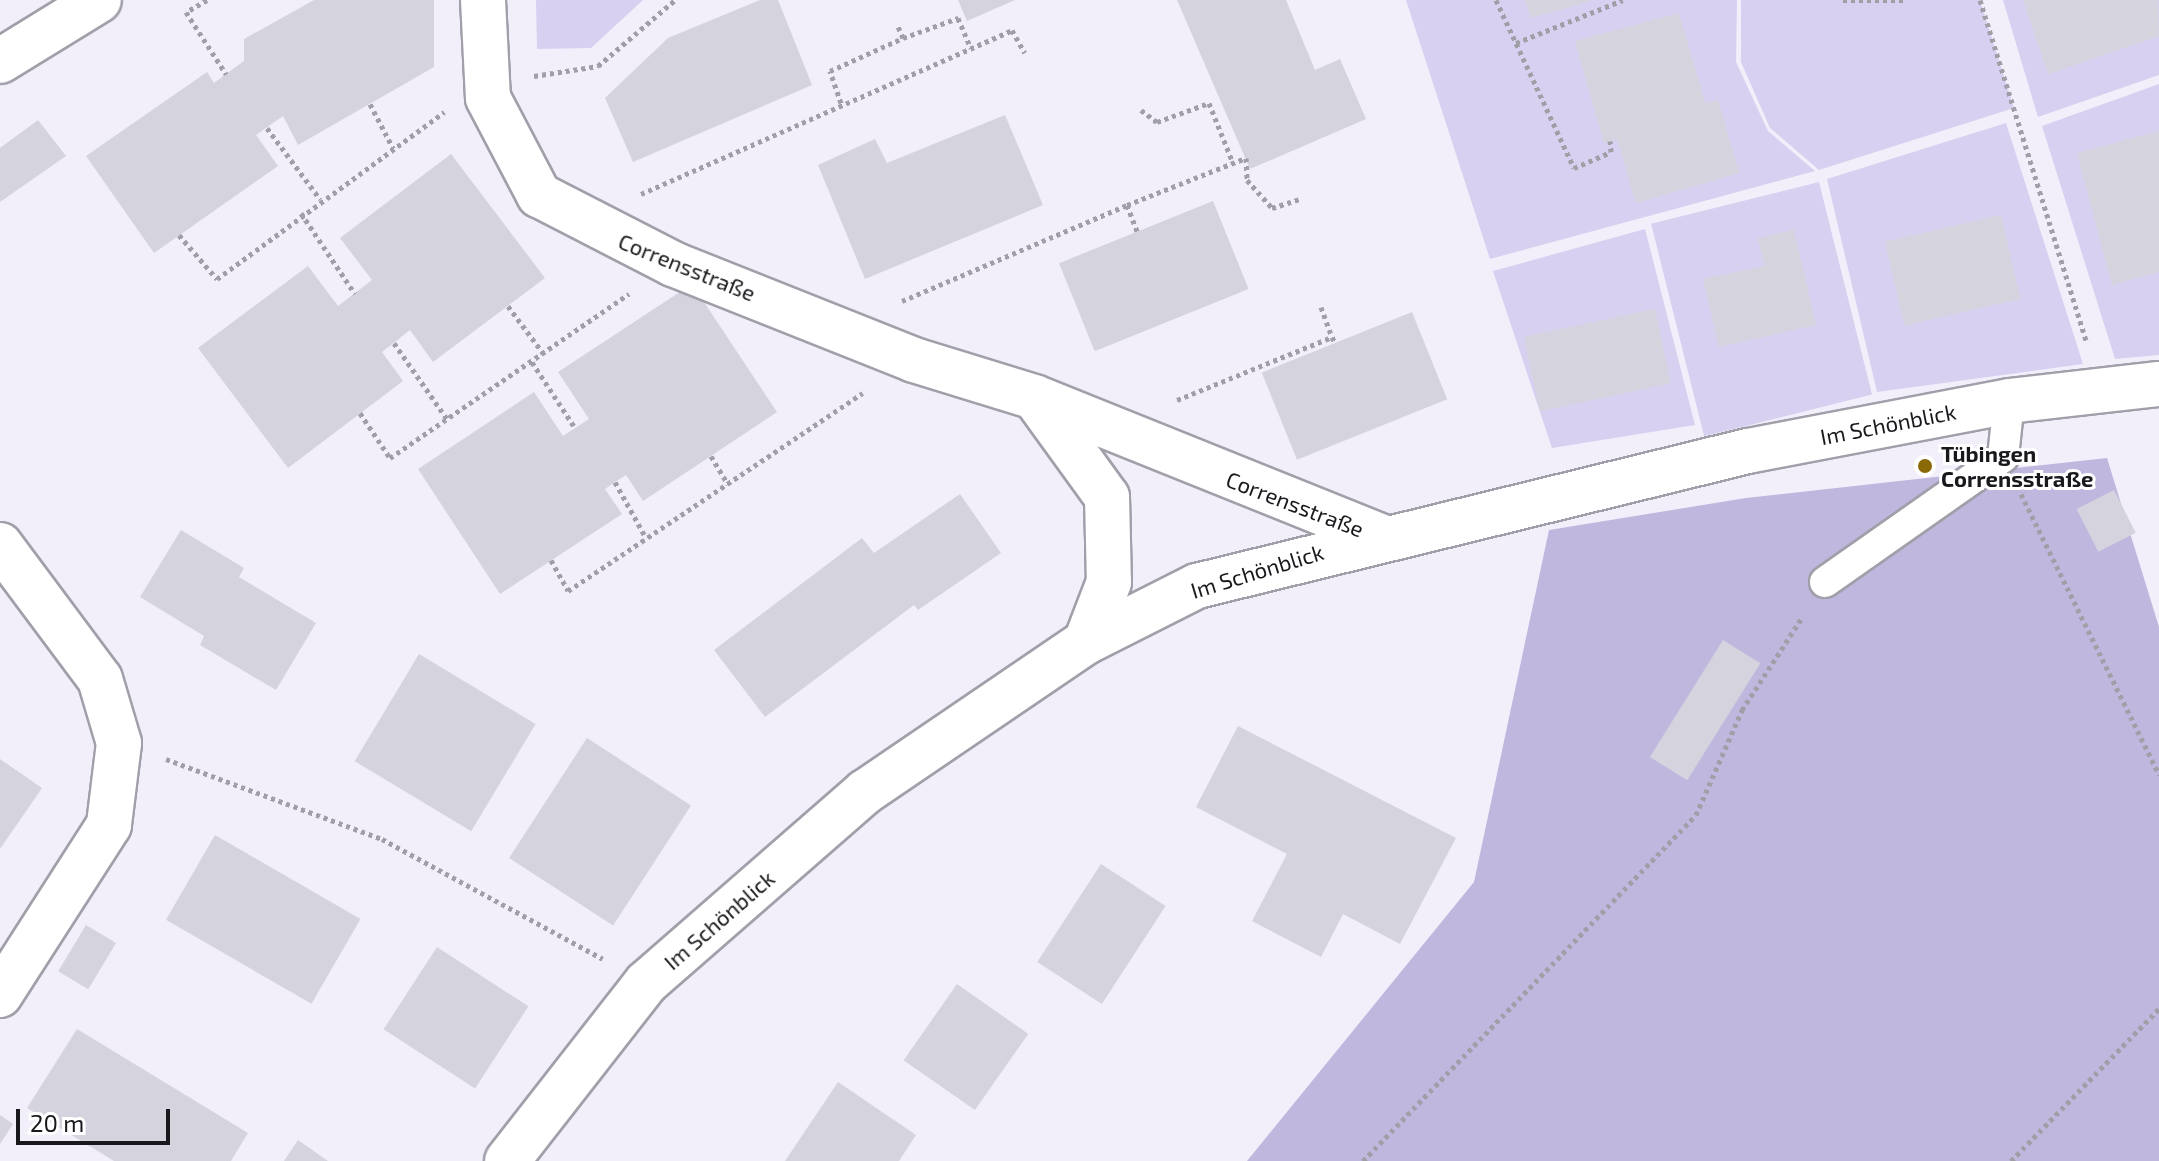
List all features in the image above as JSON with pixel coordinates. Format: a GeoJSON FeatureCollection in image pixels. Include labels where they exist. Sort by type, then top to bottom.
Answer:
{"type":"FeatureCollection","features":[{"type":"Feature","properties":{"kind":"street"},"geometry":{"type":"LineString","coordinates":[[0,61],[99,0]]}},
{"type":"Feature","properties":{"kind":"street","name":"Corrensstraße"},"geometry":{"type":"LineString","coordinates":[[483,0],[488,98],[539,195],[607,234],[673,264],[842,327],[914,360],[1034,397],[1379,536]]}},
{"type":"Feature","properties":{"kind":"street","name":"Im Schönblick"},"geometry":{"type":"LineString","coordinates":[[507,1161],[646,983],[865,792],[1086,642],[1197,586],[1379,536],[1748,451],[2009,401],[2101,387],[2159,384]]}},
{"type":"Feature","properties":{"kind":"street"},"geometry":{"type":"LineString","coordinates":[[1034,397],[1107,497],[1109,582],[1086,642]]}},
{"type":"Feature","properties":{"kind":"street"},"geometry":{"type":"LineString","coordinates":[[0,545],[100,679],[119,743],[109,825],[0,995]]}},
{"type":"Feature","properties":{"kind":"lane"},"geometry":{"type":"LineString","coordinates":[[1825,582],[2003,457],[2009,401]]}},
{"type":"Feature","properties":{"kind":"path"},"geometry":{"type":"LineString","coordinates":[[207,0],[186,12],[226,74]]}},
{"type":"Feature","properties":{"kind":"path"},"geometry":{"type":"LineString","coordinates":[[179,235],[217,279],[301,213],[393,148],[487,71],[519,79],[598,66],[675,0]]}},
{"type":"Feature","properties":{"kind":"path"},"geometry":{"type":"LineString","coordinates":[[1496,0],[1574,168],[1611,152],[1610,141]]}},
{"type":"Feature","properties":{"kind":"path"},"geometry":{"type":"LineString","coordinates":[[1516,43],[1623,0]]}},
{"type":"Feature","properties":{"kind":"path"},"geometry":{"type":"LineString","coordinates":[[1843,0],[1905,0]]}},
{"type":"Feature","properties":{"kind":"path"},"geometry":{"type":"LineString","coordinates":[[1980,0],[2101,387]]}},
{"type":"Feature","properties":{"kind":"path"},"geometry":{"type":"LineString","coordinates":[[841,103],[830,71],[903,38],[958,18],[971,48]]}},
{"type":"Feature","properties":{"kind":"path"},"geometry":{"type":"LineString","coordinates":[[897,24],[903,38]]}},
{"type":"Feature","properties":{"kind":"path"},"geometry":{"type":"LineString","coordinates":[[607,234],[648,187],[841,103],[1012,30],[1025,53]]}},
{"type":"Feature","properties":{"kind":"path"},"geometry":{"type":"LineString","coordinates":[[1141,110],[1157,122],[1209,103],[1233,163]]}},
{"type":"Feature","properties":{"kind":"path"},"geometry":{"type":"LineString","coordinates":[[370,104],[393,148]]}},
{"type":"Feature","properties":{"kind":"path"},"geometry":{"type":"LineString","coordinates":[[267,128],[320,199]]}},
{"type":"Feature","properties":{"kind":"path"},"geometry":{"type":"LineString","coordinates":[[842,327],[1127,205],[1246,158],[1247,180],[1272,208],[1299,199]]}},
{"type":"Feature","properties":{"kind":"path"},"geometry":{"type":"LineString","coordinates":[[1127,205],[1138,233]]}},
{"type":"Feature","properties":{"kind":"path"},"geometry":{"type":"LineString","coordinates":[[301,213],[355,294]]}},
{"type":"Feature","properties":{"kind":"path"},"geometry":{"type":"LineString","coordinates":[[360,413],[390,458],[673,264]]}},
{"type":"Feature","properties":{"kind":"path"},"geometry":{"type":"LineString","coordinates":[[508,306],[543,353]]}},
{"type":"Feature","properties":{"kind":"path"},"geometry":{"type":"LineString","coordinates":[[1116,432],[1209,384],[1334,340],[1321,307]]}},
{"type":"Feature","properties":{"kind":"path"},"geometry":{"type":"LineString","coordinates":[[394,343],[447,419]]}},
{"type":"Feature","properties":{"kind":"path"},"geometry":{"type":"LineString","coordinates":[[551,560],[568,591],[914,360]]}},
{"type":"Feature","properties":{"kind":"path"},"geometry":{"type":"LineString","coordinates":[[532,362],[575,428]]}},
{"type":"Feature","properties":{"kind":"path"},"geometry":{"type":"LineString","coordinates":[[711,456],[728,484]]}},
{"type":"Feature","properties":{"kind":"path"},"geometry":{"type":"LineString","coordinates":[[2003,457],[2159,775]]}},
{"type":"Feature","properties":{"kind":"path"},"geometry":{"type":"LineString","coordinates":[[615,482],[646,538]]}},
{"type":"Feature","properties":{"kind":"path"},"geometry":{"type":"LineString","coordinates":[[1363,1161],[1696,815],[1742,710],[1825,582]]}},
{"type":"Feature","properties":{"kind":"path"},"geometry":{"type":"LineString","coordinates":[[119,743],[406,850],[646,983]]}},
{"type":"Feature","properties":{"kind":"path"},"geometry":{"type":"LineString","coordinates":[[2011,1161],[2159,1009]]}},
{"type":"Feature","properties":{"kind":"shaded area"},"geometry":{"type":"Polygon","coordinates":[[[536,0],[643,0],[591,48],[537,49],[536,0]]]}},
{"type":"Feature","properties":{"kind":"shaded area"},"geometry":{"type":"Polygon","coordinates":[[[1406,0],[1737,0],[1736,62],[1768,131],[1815,171],[1490,259],[1406,0]]]}},
{"type":"Feature","properties":{"kind":"shaded area"},"geometry":{"type":"Polygon","coordinates":[[[1741,0],[1980,0],[2014,108],[1819,170],[1770,128],[1741,62],[1741,0]]]}},
{"type":"Feature","properties":{"kind":"shaded area"},"geometry":{"type":"Polygon","coordinates":[[[2003,0],[2159,0],[2159,75],[2038,117],[2003,0]]]}},
{"type":"Feature","properties":{"kind":"shaded area"},"geometry":{"type":"Polygon","coordinates":[[[2159,84],[2159,355],[2115,359],[2042,126],[2159,84]]]}},
{"type":"Feature","properties":{"kind":"shaded area"},"geometry":{"type":"Polygon","coordinates":[[[2006,123],[2083,364],[1877,392],[1827,179],[2006,123]]]}},
{"type":"Feature","properties":{"kind":"shaded area"},"geometry":{"type":"Polygon","coordinates":[[[1819,182],[1872,394],[1704,436],[1651,224],[1819,182]]]}},
{"type":"Feature","properties":{"kind":"shaded area"},"geometry":{"type":"Polygon","coordinates":[[[1645,229],[1695,425],[1552,448],[1493,271],[1645,229]]]}},
{"type":"Feature","properties":{"kind":"shaded area"},"geometry":{"type":"Polygon","coordinates":[[[2107,458],[2159,627],[2159,1161],[1247,1161],[1474,882],[1549,530],[1746,498],[2107,458]]]}},
{"type":"Feature","properties":{"kind":"building"},"geometry":{"type":"Polygon","coordinates":[[[314,0],[434,0],[434,67],[298,145],[283,116],[256,135],[278,166],[154,253],[86,156],[207,72],[214,83],[244,61],[244,39],[314,0]]]}},
{"type":"Feature","properties":{"kind":"building"},"geometry":{"type":"Polygon","coordinates":[[[760,0],[778,0],[812,85],[633,162],[605,98],[668,38],[760,0]]]}},
{"type":"Feature","properties":{"kind":"building"},"geometry":{"type":"Polygon","coordinates":[[[958,0],[1015,0],[967,21],[958,0]]]}},
{"type":"Feature","properties":{"kind":"building"},"geometry":{"type":"Polygon","coordinates":[[[1177,0],[1286,0],[1315,70],[1340,59],[1366,119],[1250,169],[1177,0]]]}},
{"type":"Feature","properties":{"kind":"building"},"geometry":{"type":"Polygon","coordinates":[[[1525,0],[1590,0],[1590,1],[1531,18],[1525,0]]]}},
{"type":"Feature","properties":{"kind":"building"},"geometry":{"type":"Polygon","coordinates":[[[2023,0],[2158,0],[2159,36],[2048,74],[2023,0]]]}},
{"type":"Feature","properties":{"kind":"building"},"geometry":{"type":"Polygon","coordinates":[[[1679,13],[1705,103],[1718,100],[1739,173],[1636,203],[1617,139],[1604,143],[1575,41],[1679,13]]]}},
{"type":"Feature","properties":{"kind":"building"},"geometry":{"type":"Polygon","coordinates":[[[1005,115],[1043,205],[865,279],[818,165],[875,139],[887,163],[1005,115]]]}},
{"type":"Feature","properties":{"kind":"building"},"geometry":{"type":"Polygon","coordinates":[[[38,120],[66,156],[0,202],[0,148],[38,120]]]}},
{"type":"Feature","properties":{"kind":"building"},"geometry":{"type":"Polygon","coordinates":[[[2159,131],[2159,272],[2112,285],[2077,153],[2159,131]]]}},
{"type":"Feature","properties":{"kind":"building"},"geometry":{"type":"Polygon","coordinates":[[[451,154],[545,278],[433,362],[410,330],[382,352],[403,381],[288,468],[198,348],[308,266],[338,306],[372,280],[340,238],[451,154]]]}},
{"type":"Feature","properties":{"kind":"building"},"geometry":{"type":"Polygon","coordinates":[[[1213,201],[1249,289],[1095,351],[1059,263],[1213,201]]]}},
{"type":"Feature","properties":{"kind":"building"},"geometry":{"type":"Polygon","coordinates":[[[2001,215],[2020,299],[1904,326],[1885,242],[2001,215]]]}},
{"type":"Feature","properties":{"kind":"building"},"geometry":{"type":"Polygon","coordinates":[[[1794,230],[1816,325],[1719,347],[1703,279],[1765,266],[1758,238],[1794,230]]]}},
{"type":"Feature","properties":{"kind":"building"},"geometry":{"type":"Polygon","coordinates":[[[692,284],[777,412],[643,501],[626,475],[615,482],[605,489],[622,514],[500,594],[418,469],[534,392],[563,436],[589,419],[558,372],[692,284]]]}},
{"type":"Feature","properties":{"kind":"building"},"geometry":{"type":"Polygon","coordinates":[[[1655,309],[1671,383],[1540,411],[1524,337],[1655,309]]]}},
{"type":"Feature","properties":{"kind":"building"},"geometry":{"type":"Polygon","coordinates":[[[1412,312],[1447,399],[1297,460],[1262,373],[1412,312]]]}},
{"type":"Feature","properties":{"kind":"building"},"geometry":{"type":"Polygon","coordinates":[[[2114,490],[2136,533],[2098,552],[2077,509],[2114,490]]]}},
{"type":"Feature","properties":{"kind":"building"},"geometry":{"type":"Polygon","coordinates":[[[960,494],[1001,553],[918,610],[914,605],[765,717],[714,650],[862,538],[874,553],[960,494]]]}},
{"type":"Feature","properties":{"kind":"building"},"geometry":{"type":"Polygon","coordinates":[[[181,530],[244,568],[239,577],[316,623],[276,690],[200,645],[204,636],[140,597],[181,530]]]}},
{"type":"Feature","properties":{"kind":"building"},"geometry":{"type":"Polygon","coordinates":[[[1723,640],[1760,663],[1687,780],[1650,757],[1723,640]]]}},
{"type":"Feature","properties":{"kind":"building"},"geometry":{"type":"Polygon","coordinates":[[[419,654],[536,724],[471,831],[355,761],[419,654]]]}},
{"type":"Feature","properties":{"kind":"building"},"geometry":{"type":"Polygon","coordinates":[[[1238,726],[1456,838],[1400,944],[1343,914],[1321,957],[1252,921],[1287,854],[1196,807],[1238,726]]]}},
{"type":"Feature","properties":{"kind":"building"},"geometry":{"type":"Polygon","coordinates":[[[587,738],[691,806],[613,925],[509,858],[587,738]]]}},
{"type":"Feature","properties":{"kind":"building"},"geometry":{"type":"Polygon","coordinates":[[[0,759],[42,788],[0,849],[0,759]]]}},
{"type":"Feature","properties":{"kind":"building"},"geometry":{"type":"Polygon","coordinates":[[[215,835],[360,919],[311,1004],[166,920],[215,835]]]}},
{"type":"Feature","properties":{"kind":"building"},"geometry":{"type":"Polygon","coordinates":[[[1101,864],[1166,906],[1102,1004],[1037,962],[1101,864]]]}},
{"type":"Feature","properties":{"kind":"building"},"geometry":{"type":"Polygon","coordinates":[[[86,925],[116,943],[88,989],[58,971],[86,925]]]}},
{"type":"Feature","properties":{"kind":"building"},"geometry":{"type":"Polygon","coordinates":[[[437,947],[528,1006],[475,1089],[384,1029],[437,947]]]}},
{"type":"Feature","properties":{"kind":"building"},"geometry":{"type":"Polygon","coordinates":[[[957,984],[1028,1034],[975,1110],[904,1060],[957,984]]]}},
{"type":"Feature","properties":{"kind":"building"},"geometry":{"type":"Polygon","coordinates":[[[77,1029],[248,1133],[231,1161],[114,1161],[27,1108],[77,1029]]]}},
{"type":"Feature","properties":{"kind":"building"},"geometry":{"type":"Polygon","coordinates":[[[838,1082],[916,1135],[899,1161],[785,1161],[838,1082]]]}},
{"type":"Feature","properties":{"kind":"building"},"geometry":{"type":"Polygon","coordinates":[[[0,1115],[13,1124],[0,1144],[0,1115]]]}},
{"type":"Feature","properties":{"kind":"building"},"geometry":{"type":"Polygon","coordinates":[[[298,1140],[328,1161],[284,1161],[298,1140]]]}},
{"type":"Feature","properties":{"kind":"place","name":"Tübingen Corrensstraße"},"geometry":{"type":"Point","coordinates":[1925,466]}}]}
